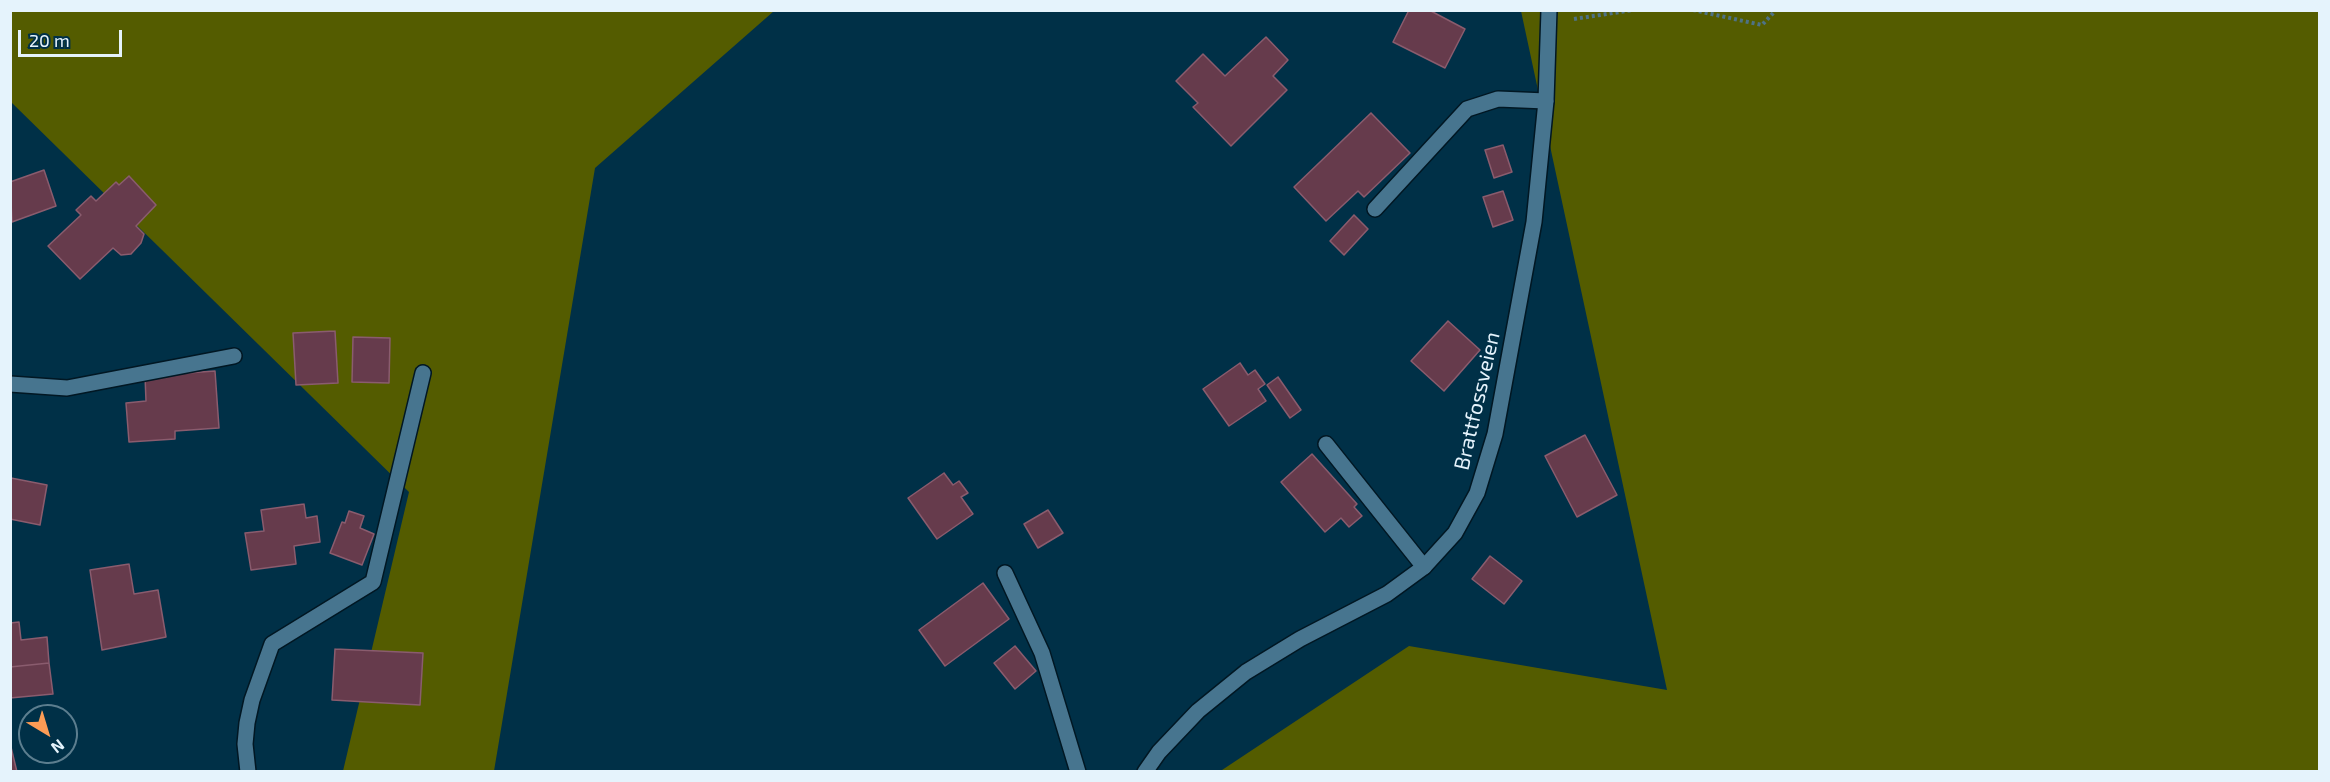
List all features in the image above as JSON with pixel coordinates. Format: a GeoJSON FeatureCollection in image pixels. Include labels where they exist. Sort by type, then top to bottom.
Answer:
{"type":"FeatureCollection","features":[{"type":"Feature","properties":{"kind":"street","name":"Brattfossveien"},"geometry":{"type":"LineString","coordinates":[[1145,771],[1159,752],[1198,711],[1246,672],[1300,639],[1387,594],[1424,567],[1455,533],[1477,493],[1495,434],[1534,222],[1546,101],[1549,16]]}},
{"type":"Feature","properties":{"kind":"street"},"geometry":{"type":"LineString","coordinates":[[1375,209],[1467,109],[1498,99],[1546,101]]}},
{"type":"Feature","properties":{"kind":"street"},"geometry":{"type":"LineString","coordinates":[[10,384],[67,388],[234,356]]}},
{"type":"Feature","properties":{"kind":"street"},"geometry":{"type":"LineString","coordinates":[[248,771],[245,744],[247,723],[252,700],[272,644],[373,582],[423,373]]}},
{"type":"Feature","properties":{"kind":"street"},"geometry":{"type":"LineString","coordinates":[[1326,444],[1424,567]]}},
{"type":"Feature","properties":{"kind":"street"},"geometry":{"type":"LineString","coordinates":[[1005,573],[1042,653],[1078,771]]}},
{"type":"Feature","properties":{"kind":"path"},"geometry":{"type":"LineString","coordinates":[[1549,16],[1633,10]]}},
{"type":"Feature","properties":{"kind":"path"},"geometry":{"type":"LineString","coordinates":[[1693,10],[1762,25],[1776,10]]}},
{"type":"Feature","properties":{"kind":"green space"},"geometry":{"type":"Polygon","coordinates":[[[10,11],[774,11],[595,168],[494,771],[343,771],[409,492],[11,102],[10,11]]]}},
{"type":"Feature","properties":{"kind":"green space"},"geometry":{"type":"Polygon","coordinates":[[[1521,11],[2319,11],[2319,771],[1219,772],[1409,646],[1667,690],[1521,11]]]}},
{"type":"Feature","properties":{"kind":"building"},"geometry":{"type":"Polygon","coordinates":[[[1409,10],[1429,10],[1465,29],[1445,68],[1393,42],[1409,10]]]}},
{"type":"Feature","properties":{"kind":"building"},"geometry":{"type":"Polygon","coordinates":[[[1266,37],[1288,60],[1273,76],[1287,90],[1231,146],[1193,107],[1198,103],[1176,81],[1203,54],[1225,76],[1266,37]]]}},
{"type":"Feature","properties":{"kind":"building"},"geometry":{"type":"Polygon","coordinates":[[[1371,113],[1410,153],[1364,197],[1358,191],[1326,221],[1294,187],[1371,113]]]}},
{"type":"Feature","properties":{"kind":"building"},"geometry":{"type":"Polygon","coordinates":[[[1503,145],[1512,172],[1494,178],[1485,150],[1503,145]]]}},
{"type":"Feature","properties":{"kind":"building"},"geometry":{"type":"Polygon","coordinates":[[[44,170],[56,206],[12,222],[10,182],[44,170]]]}},
{"type":"Feature","properties":{"kind":"building"},"geometry":{"type":"Polygon","coordinates":[[[129,176],[156,205],[136,226],[144,234],[141,243],[131,254],[121,255],[113,248],[80,279],[48,246],[81,215],[76,210],[91,196],[96,201],[116,182],[119,185],[129,176]]]}},
{"type":"Feature","properties":{"kind":"building"},"geometry":{"type":"Polygon","coordinates":[[[1503,191],[1513,220],[1493,227],[1483,197],[1503,191]]]}},
{"type":"Feature","properties":{"kind":"building"},"geometry":{"type":"Polygon","coordinates":[[[1354,215],[1368,229],[1344,255],[1330,241],[1354,215]]]}},
{"type":"Feature","properties":{"kind":"building"},"geometry":{"type":"Polygon","coordinates":[[[1448,321],[1480,350],[1444,391],[1411,361],[1448,321]]]}},
{"type":"Feature","properties":{"kind":"building"},"geometry":{"type":"Polygon","coordinates":[[[335,331],[338,383],[296,385],[293,333],[335,331]]]}},
{"type":"Feature","properties":{"kind":"building"},"geometry":{"type":"Polygon","coordinates":[[[353,337],[390,338],[389,383],[352,382],[353,337]]]}},
{"type":"Feature","properties":{"kind":"building"},"geometry":{"type":"Polygon","coordinates":[[[1240,363],[1248,375],[1255,370],[1265,384],[1258,389],[1266,401],[1229,426],[1203,389],[1240,363]]]}},
{"type":"Feature","properties":{"kind":"building"},"geometry":{"type":"Polygon","coordinates":[[[215,371],[219,428],[175,431],[175,439],[129,442],[126,403],[146,401],[145,376],[215,371]]]}},
{"type":"Feature","properties":{"kind":"building"},"geometry":{"type":"Polygon","coordinates":[[[1278,377],[1301,410],[1290,418],[1267,385],[1278,377]]]}},
{"type":"Feature","properties":{"kind":"building"},"geometry":{"type":"Polygon","coordinates":[[[1585,435],[1617,495],[1577,517],[1545,456],[1585,435]]]}},
{"type":"Feature","properties":{"kind":"building"},"geometry":{"type":"Polygon","coordinates":[[[1312,454],[1357,504],[1354,507],[1362,516],[1349,527],[1341,518],[1325,532],[1281,482],[1312,454]]]}},
{"type":"Feature","properties":{"kind":"building"},"geometry":{"type":"Polygon","coordinates":[[[944,473],[953,485],[959,481],[968,493],[961,497],[973,514],[937,539],[908,498],[944,473]]]}},
{"type":"Feature","properties":{"kind":"building"},"geometry":{"type":"Polygon","coordinates":[[[11,478],[47,485],[40,525],[10,519],[11,478]]]}},
{"type":"Feature","properties":{"kind":"building"},"geometry":{"type":"Polygon","coordinates":[[[304,504],[306,518],[317,516],[320,542],[294,546],[296,564],[251,570],[245,533],[264,531],[261,510],[304,504]]]}},
{"type":"Feature","properties":{"kind":"building"},"geometry":{"type":"Polygon","coordinates":[[[1048,510],[1063,533],[1038,548],[1024,524],[1048,510]]]}},
{"type":"Feature","properties":{"kind":"building"},"geometry":{"type":"Polygon","coordinates":[[[349,511],[364,516],[360,528],[374,534],[362,565],[330,553],[342,522],[345,523],[349,511]]]}},
{"type":"Feature","properties":{"kind":"building"},"geometry":{"type":"Polygon","coordinates":[[[1490,556],[1522,581],[1504,604],[1472,579],[1490,556]]]}},
{"type":"Feature","properties":{"kind":"building"},"geometry":{"type":"Polygon","coordinates":[[[129,564],[134,594],[158,590],[166,637],[102,650],[90,570],[129,564]]]}},
{"type":"Feature","properties":{"kind":"building"},"geometry":{"type":"Polygon","coordinates":[[[983,583],[1009,619],[945,666],[919,630],[983,583]]]}},
{"type":"Feature","properties":{"kind":"building"},"geometry":{"type":"Polygon","coordinates":[[[19,622],[21,640],[47,637],[49,663],[10,667],[10,623],[19,622]]]}},
{"type":"Feature","properties":{"kind":"building"},"geometry":{"type":"Polygon","coordinates":[[[1015,646],[1036,671],[1015,689],[994,663],[1015,646]]]}},
{"type":"Feature","properties":{"kind":"building"},"geometry":{"type":"Polygon","coordinates":[[[335,649],[423,653],[420,705],[332,700],[335,649]]]}},
{"type":"Feature","properties":{"kind":"building"},"geometry":{"type":"Polygon","coordinates":[[[49,663],[53,694],[10,698],[10,667],[49,663]]]}},
{"type":"Feature","properties":{"kind":"building"},"geometry":{"type":"Polygon","coordinates":[[[10,743],[17,772],[10,772],[10,743]]]}}]}
